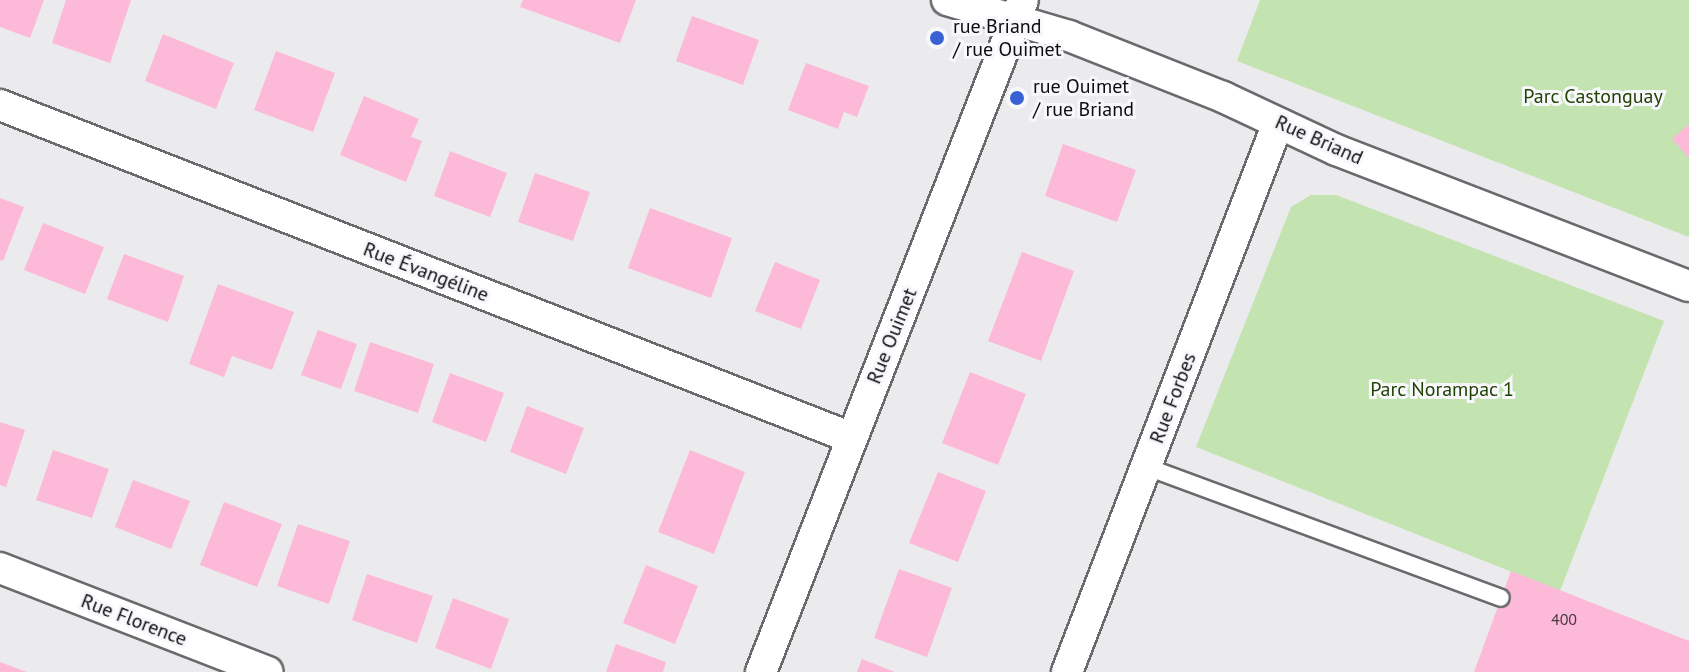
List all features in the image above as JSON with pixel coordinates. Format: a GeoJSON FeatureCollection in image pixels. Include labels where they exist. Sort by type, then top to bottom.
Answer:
{"type":"FeatureCollection","features":[{"type":"Feature","properties":{"kind":"street","name":"Rue Briand"},"geometry":{"type":"LineString","coordinates":[[947,0],[1019,10],[1111,53],[1278,123],[1689,286]]}},
{"type":"Feature","properties":{"kind":"street","name":"Rue Ouimet"},"geometry":{"type":"LineString","coordinates":[[761,672],[1019,10]]}},
{"type":"Feature","properties":{"kind":"street","name":"Rue Évangéline"},"geometry":{"type":"LineString","coordinates":[[0,105],[852,438]]}},
{"type":"Feature","properties":{"kind":"street","name":"Rue Forbes"},"geometry":{"type":"LineString","coordinates":[[1067,672],[1278,123]]}},
{"type":"Feature","properties":{"kind":"street","name":"Rue Florence"},"geometry":{"type":"LineString","coordinates":[[0,568],[268,672]]}},
{"type":"Feature","properties":{"kind":"lane"},"geometry":{"type":"LineString","coordinates":[[1147,467],[1501,598]]}},
{"type":"Feature","properties":{"kind":"green space","name":"Parc Castonguay"},"geometry":{"type":"Polygon","coordinates":[[[1260,0],[1689,0],[1689,237],[1237,61],[1260,0]]]}},
{"type":"Feature","properties":{"kind":"green space","name":"Parc Norampac 1"},"geometry":{"type":"Polygon","coordinates":[[[1311,195],[1336,195],[1664,321],[1560,591],[1196,447],[1291,207],[1311,195]]]}},
{"type":"Feature","properties":{"kind":"building"},"geometry":{"type":"Polygon","coordinates":[[[0,0],[44,0],[30,38],[0,27],[0,0]]]}},
{"type":"Feature","properties":{"kind":"building"},"geometry":{"type":"Polygon","coordinates":[[[66,0],[131,0],[110,63],[52,43],[66,0]]]}},
{"type":"Feature","properties":{"kind":"building"},"geometry":{"type":"Polygon","coordinates":[[[523,0],[636,0],[620,43],[520,7],[523,0]]]}},
{"type":"Feature","properties":{"kind":"building"},"geometry":{"type":"Polygon","coordinates":[[[692,16],[759,40],[743,85],[676,61],[692,16]]]}},
{"type":"Feature","properties":{"kind":"building"},"geometry":{"type":"Polygon","coordinates":[[[163,34],[234,63],[216,109],[145,81],[163,34]]]}},
{"type":"Feature","properties":{"kind":"building"},"geometry":{"type":"Polygon","coordinates":[[[276,51],[335,73],[313,132],[254,110],[276,51]]]}},
{"type":"Feature","properties":{"kind":"building"},"geometry":{"type":"Polygon","coordinates":[[[806,63],[869,86],[857,117],[844,112],[838,129],[788,110],[806,63]]]}},
{"type":"Feature","properties":{"kind":"building"},"geometry":{"type":"Polygon","coordinates":[[[364,96],[419,119],[411,137],[422,141],[406,182],[340,155],[364,96]]]}},
{"type":"Feature","properties":{"kind":"building"},"geometry":{"type":"Polygon","coordinates":[[[1689,124],[1689,158],[1672,139],[1689,124]]]}},
{"type":"Feature","properties":{"kind":"building"},"geometry":{"type":"Polygon","coordinates":[[[1063,144],[1136,170],[1117,222],[1045,196],[1063,144]]]}},
{"type":"Feature","properties":{"kind":"building"},"geometry":{"type":"Polygon","coordinates":[[[450,151],[507,173],[490,217],[434,196],[450,151]]]}},
{"type":"Feature","properties":{"kind":"building"},"geometry":{"type":"Polygon","coordinates":[[[535,173],[590,192],[573,241],[518,222],[535,173]]]}},
{"type":"Feature","properties":{"kind":"building"},"geometry":{"type":"Polygon","coordinates":[[[0,198],[24,207],[3,261],[0,260],[0,198]]]}},
{"type":"Feature","properties":{"kind":"building"},"geometry":{"type":"Polygon","coordinates":[[[650,208],[732,238],[711,298],[628,268],[650,208]]]}},
{"type":"Feature","properties":{"kind":"building"},"geometry":{"type":"Polygon","coordinates":[[[43,223],[104,247],[85,294],[24,270],[43,223]]]}},
{"type":"Feature","properties":{"kind":"building"},"geometry":{"type":"Polygon","coordinates":[[[1022,252],[1074,271],[1041,361],[988,341],[1022,252]]]}},
{"type":"Feature","properties":{"kind":"building"},"geometry":{"type":"Polygon","coordinates":[[[124,254],[184,276],[168,322],[107,299],[124,254]]]}},
{"type":"Feature","properties":{"kind":"building"},"geometry":{"type":"Polygon","coordinates":[[[775,262],[820,280],[801,329],[755,311],[775,262]]]}},
{"type":"Feature","properties":{"kind":"building"},"geometry":{"type":"Polygon","coordinates":[[[218,284],[294,312],[272,370],[232,356],[224,377],[189,364],[218,284]]]}},
{"type":"Feature","properties":{"kind":"building"},"geometry":{"type":"Polygon","coordinates":[[[318,330],[357,344],[341,389],[301,375],[318,330]]]}},
{"type":"Feature","properties":{"kind":"building"},"geometry":{"type":"Polygon","coordinates":[[[370,342],[434,364],[418,413],[354,391],[370,342]]]}},
{"type":"Feature","properties":{"kind":"building"},"geometry":{"type":"Polygon","coordinates":[[[970,372],[1026,394],[998,465],[942,443],[970,372]]]}},
{"type":"Feature","properties":{"kind":"building"},"geometry":{"type":"Polygon","coordinates":[[[450,373],[504,393],[486,442],[432,422],[450,373]]]}},
{"type":"Feature","properties":{"kind":"building"},"geometry":{"type":"Polygon","coordinates":[[[527,406],[584,428],[566,474],[510,452],[527,406]]]}},
{"type":"Feature","properties":{"kind":"building"},"geometry":{"type":"Polygon","coordinates":[[[0,422],[25,430],[6,487],[0,485],[0,422]]]}},
{"type":"Feature","properties":{"kind":"building"},"geometry":{"type":"Polygon","coordinates":[[[53,450],[109,469],[92,518],[36,500],[53,450]]]}},
{"type":"Feature","properties":{"kind":"building"},"geometry":{"type":"Polygon","coordinates":[[[690,450],[745,472],[714,554],[658,532],[690,450]]]}},
{"type":"Feature","properties":{"kind":"building"},"geometry":{"type":"Polygon","coordinates":[[[938,472],[986,491],[958,562],[909,543],[938,472]]]}},
{"type":"Feature","properties":{"kind":"building"},"geometry":{"type":"Polygon","coordinates":[[[133,480],[190,501],[171,549],[115,527],[133,480]]]}},
{"type":"Feature","properties":{"kind":"building"},"geometry":{"type":"Polygon","coordinates":[[[224,502],[282,524],[257,587],[200,565],[224,502]]]}},
{"type":"Feature","properties":{"kind":"building"},"geometry":{"type":"Polygon","coordinates":[[[298,524],[350,541],[329,604],[277,586],[298,524]]]}},
{"type":"Feature","properties":{"kind":"building"},"geometry":{"type":"Polygon","coordinates":[[[646,565],[698,586],[675,644],[623,623],[646,565]]]}},
{"type":"Feature","properties":{"kind":"building"},"geometry":{"type":"Polygon","coordinates":[[[899,569],[952,588],[927,657],[874,638],[899,569]]]}},
{"type":"Feature","properties":{"kind":"building"},"geometry":{"type":"Polygon","coordinates":[[[1511,571],[1689,641],[1689,672],[1474,672],[1511,571]]]}},
{"type":"Feature","properties":{"kind":"building"},"geometry":{"type":"Polygon","coordinates":[[[367,574],[433,596],[417,643],[352,620],[367,574]]]}},
{"type":"Feature","properties":{"kind":"building"},"geometry":{"type":"Polygon","coordinates":[[[453,598],[509,619],[491,669],[435,648],[453,598]]]}},
{"type":"Feature","properties":{"kind":"building"},"geometry":{"type":"Polygon","coordinates":[[[616,644],[666,662],[663,672],[606,672],[616,644]]]}},
{"type":"Feature","properties":{"kind":"building"},"geometry":{"type":"Polygon","coordinates":[[[862,659],[895,672],[857,672],[862,659]]]}},
{"type":"Feature","properties":{"kind":"building"},"geometry":{"type":"Polygon","coordinates":[[[0,662],[27,672],[0,672],[0,662]]]}},
{"type":"Feature","properties":{"kind":"place","name":"rue Briand / rue Ouimet"},"geometry":{"type":"Point","coordinates":[937,38]}},
{"type":"Feature","properties":{"kind":"place","name":"rue Ouimet / rue Briand"},"geometry":{"type":"Point","coordinates":[1017,98]}}]}
